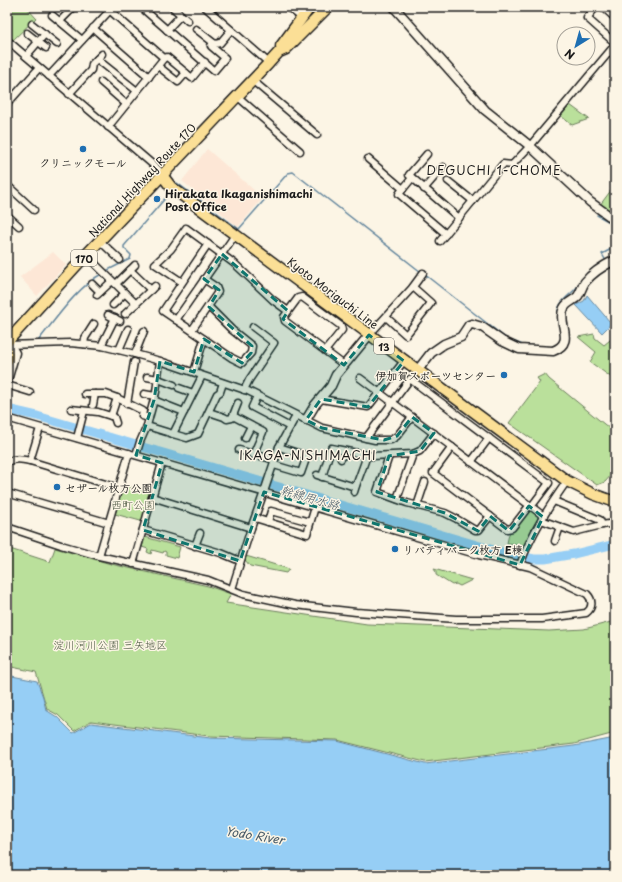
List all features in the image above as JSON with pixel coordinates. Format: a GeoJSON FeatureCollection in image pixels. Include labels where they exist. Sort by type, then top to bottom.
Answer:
{"type":"FeatureCollection","features":[{"type":"Feature","properties":{"kind":"main road","name":"170"},"geometry":{"type":"LineString","coordinates":[[305,18],[310,7]]}},
{"type":"Feature","properties":{"kind":"main road","name":"170"},"geometry":{"type":"LineString","coordinates":[[280,49],[305,18],[319,7]]}},
{"type":"Feature","properties":{"kind":"main road","name":"170"},"geometry":{"type":"LineString","coordinates":[[305,18],[322,7]]}},
{"type":"Feature","properties":{"kind":"main road","name":"National Highway Route 170"},"geometry":{"type":"LineString","coordinates":[[8,346],[160,172],[237,96],[280,49],[286,49],[328,7]]}},
{"type":"Feature","properties":{"kind":"main road","name":"Kyoto Moriguchi Line"},"geometry":{"type":"LineString","coordinates":[[160,172],[171,188],[567,482],[592,494],[615,502]]}},
{"type":"Feature","properties":{"kind":"main road"},"geometry":{"type":"LineString","coordinates":[[7,361],[8,346]]}},
{"type":"Feature","properties":{"kind":"street"},"geometry":{"type":"LineString","coordinates":[[60,21],[74,7]]}},
{"type":"Feature","properties":{"kind":"street"},"geometry":{"type":"LineString","coordinates":[[141,7],[214,71],[225,58],[211,46],[213,43]]}},
{"type":"Feature","properties":{"kind":"street"},"geometry":{"type":"LineString","coordinates":[[172,7],[188,21]]}},
{"type":"Feature","properties":{"kind":"street"},"geometry":{"type":"LineString","coordinates":[[205,7],[269,62]]}},
{"type":"Feature","properties":{"kind":"street"},"geometry":{"type":"LineString","coordinates":[[288,7],[305,18]]}},
{"type":"Feature","properties":{"kind":"street"},"geometry":{"type":"LineString","coordinates":[[394,7],[485,110],[530,146],[590,202],[615,220]]}},
{"type":"Feature","properties":{"kind":"street"},"geometry":{"type":"LineString","coordinates":[[440,241],[503,164],[512,165],[530,146],[615,44],[587,18],[596,7]]}},
{"type":"Feature","properties":{"kind":"street"},"geometry":{"type":"LineString","coordinates":[[603,7],[615,18]]}},
{"type":"Feature","properties":{"kind":"street"},"geometry":{"type":"LineString","coordinates":[[49,76],[93,28],[109,8],[164,58],[167,57],[192,78],[205,62]]}},
{"type":"Feature","properties":{"kind":"street"},"geometry":{"type":"LineString","coordinates":[[52,15],[82,40]]}},
{"type":"Feature","properties":{"kind":"street"},"geometry":{"type":"LineString","coordinates":[[167,30],[181,15]]}},
{"type":"Feature","properties":{"kind":"street"},"geometry":{"type":"LineString","coordinates":[[32,24],[58,44]]}},
{"type":"Feature","properties":{"kind":"street"},"geometry":{"type":"LineString","coordinates":[[93,28],[149,77]]}},
{"type":"Feature","properties":{"kind":"street"},"geometry":{"type":"LineString","coordinates":[[196,29],[215,44],[220,43],[231,30]]}},
{"type":"Feature","properties":{"kind":"street"},"geometry":{"type":"LineString","coordinates":[[27,33],[46,48]]}},
{"type":"Feature","properties":{"kind":"street"},"geometry":{"type":"LineString","coordinates":[[26,56],[45,34]]}},
{"type":"Feature","properties":{"kind":"street"},"geometry":{"type":"LineString","coordinates":[[7,40],[160,172]]}},
{"type":"Feature","properties":{"kind":"street"},"geometry":{"type":"LineString","coordinates":[[69,94],[91,70],[92,64],[100,57],[138,91]]}},
{"type":"Feature","properties":{"kind":"street"},"geometry":{"type":"LineString","coordinates":[[108,127],[164,58]]}},
{"type":"Feature","properties":{"kind":"street"},"geometry":{"type":"LineString","coordinates":[[158,66],[178,82],[186,73]]}},
{"type":"Feature","properties":{"kind":"street"},"geometry":{"type":"LineString","coordinates":[[8,101],[39,68]]}},
{"type":"Feature","properties":{"kind":"street"},"geometry":{"type":"LineString","coordinates":[[252,80],[317,135]]}},
{"type":"Feature","properties":{"kind":"street"},"geometry":{"type":"LineString","coordinates":[[101,82],[126,104]]}},
{"type":"Feature","properties":{"kind":"street"},"geometry":{"type":"LineString","coordinates":[[237,96],[300,151]]}},
{"type":"Feature","properties":{"kind":"street"},"geometry":{"type":"LineString","coordinates":[[427,154],[409,175],[459,218]]}},
{"type":"Feature","properties":{"kind":"street"},"geometry":{"type":"LineString","coordinates":[[368,160],[403,189]]}},
{"type":"Feature","properties":{"kind":"street"},"geometry":{"type":"LineString","coordinates":[[424,189],[443,166]]}},
{"type":"Feature","properties":{"kind":"street"},"geometry":{"type":"LineString","coordinates":[[412,178],[399,194],[446,234]]}},
{"type":"Feature","properties":{"kind":"street"},"geometry":{"type":"LineString","coordinates":[[448,181],[473,201]]}},
{"type":"Feature","properties":{"kind":"street"},"geometry":{"type":"LineString","coordinates":[[7,185],[34,210]]}},
{"type":"Feature","properties":{"kind":"street"},"geometry":{"type":"LineString","coordinates":[[7,215],[19,226]]}},
{"type":"Feature","properties":{"kind":"street"},"geometry":{"type":"LineString","coordinates":[[182,282],[155,264],[171,249],[186,228],[247,274],[272,300],[288,311]]}},
{"type":"Feature","properties":{"kind":"street"},"geometry":{"type":"LineString","coordinates":[[176,320],[235,235]]}},
{"type":"Feature","properties":{"kind":"street"},"geometry":{"type":"LineString","coordinates":[[100,241],[120,260]]}},
{"type":"Feature","properties":{"kind":"street"},"geometry":{"type":"LineString","coordinates":[[208,244],[163,311],[232,358],[242,363],[251,353],[252,346],[232,330],[209,306]]}},
{"type":"Feature","properties":{"kind":"street"},"geometry":{"type":"LineString","coordinates":[[86,255],[136,304]]}},
{"type":"Feature","properties":{"kind":"street"},"geometry":{"type":"LineString","coordinates":[[417,371],[431,353],[444,344],[461,337],[469,325],[472,324],[482,327],[502,341],[519,349],[553,351],[558,349],[564,342],[565,337],[562,315],[567,304],[578,296],[587,280],[615,260]]}},
{"type":"Feature","properties":{"kind":"street"},"geometry":{"type":"LineString","coordinates":[[92,284],[99,293],[135,265]]}},
{"type":"Feature","properties":{"kind":"street"},"geometry":{"type":"LineString","coordinates":[[126,314],[153,288],[130,270]]}},
{"type":"Feature","properties":{"kind":"street"},"geometry":{"type":"LineString","coordinates":[[306,420],[314,405],[331,386],[336,375],[369,335],[413,288],[423,273]]}},
{"type":"Feature","properties":{"kind":"street"},"geometry":{"type":"LineString","coordinates":[[192,330],[218,292],[216,287],[204,279]]}},
{"type":"Feature","properties":{"kind":"street"},"geometry":{"type":"LineString","coordinates":[[386,317],[406,335],[432,303],[413,288]]}},
{"type":"Feature","properties":{"kind":"street"},"geometry":{"type":"LineString","coordinates":[[114,305],[125,293]]}},
{"type":"Feature","properties":{"kind":"street"},"geometry":{"type":"LineString","coordinates":[[325,351],[342,330],[341,326],[302,297],[298,298],[284,317],[285,321],[325,351],[344,365]]}},
{"type":"Feature","properties":{"kind":"street"},"geometry":{"type":"LineString","coordinates":[[102,346],[117,319],[108,315]]}},
{"type":"Feature","properties":{"kind":"street"},"geometry":{"type":"LineString","coordinates":[[84,344],[85,338],[94,324]]}},
{"type":"Feature","properties":{"kind":"street"},"geometry":{"type":"LineString","coordinates":[[244,390],[274,343],[253,326]]}},
{"type":"Feature","properties":{"kind":"street"},"geometry":{"type":"LineString","coordinates":[[119,350],[128,329]]}},
{"type":"Feature","properties":{"kind":"street"},"geometry":{"type":"LineString","coordinates":[[135,354],[144,331]]}},
{"type":"Feature","properties":{"kind":"street"},"geometry":{"type":"LineString","coordinates":[[194,372],[204,339]]}},
{"type":"Feature","properties":{"kind":"street"},"geometry":{"type":"LineString","coordinates":[[8,346],[70,343],[102,346],[135,354],[194,372],[244,390],[322,428],[375,440],[391,440],[397,436],[412,417]]}},
{"type":"Feature","properties":{"kind":"street"},"geometry":{"type":"LineString","coordinates":[[8,346],[16,353],[7,385],[30,392]]}},
{"type":"Feature","properties":{"kind":"street"},"geometry":{"type":"LineString","coordinates":[[137,452],[156,398],[160,361]]}},
{"type":"Feature","properties":{"kind":"street"},"geometry":{"type":"LineString","coordinates":[[321,398],[368,407],[404,361]]}},
{"type":"Feature","properties":{"kind":"street"},"geometry":{"type":"LineString","coordinates":[[126,404],[133,384],[134,362]]}},
{"type":"Feature","properties":{"kind":"street"},"geometry":{"type":"LineString","coordinates":[[172,434],[202,376]]}},
{"type":"Feature","properties":{"kind":"street"},"geometry":{"type":"LineString","coordinates":[[147,377],[158,379],[193,393]]}},
{"type":"Feature","properties":{"kind":"street"},"geometry":{"type":"LineString","coordinates":[[360,378],[541,514],[544,521],[574,532],[615,523]]}},
{"type":"Feature","properties":{"kind":"street"},"geometry":{"type":"LineString","coordinates":[[366,438],[410,379],[549,483],[512,528],[507,529],[433,473],[452,447]]}},
{"type":"Feature","properties":{"kind":"street"},"geometry":{"type":"LineString","coordinates":[[147,426],[187,438],[198,434],[217,394],[220,392],[223,383]]}},
{"type":"Feature","properties":{"kind":"street"},"geometry":{"type":"LineString","coordinates":[[85,394],[106,394],[117,398],[126,404],[143,411],[142,416],[149,418]]}},
{"type":"Feature","properties":{"kind":"street"},"geometry":{"type":"LineString","coordinates":[[94,405],[95,394]]}},
{"type":"Feature","properties":{"kind":"street"},"geometry":{"type":"LineString","coordinates":[[144,394],[156,398],[184,412]]}},
{"type":"Feature","properties":{"kind":"street"},"geometry":{"type":"LineString","coordinates":[[257,396],[252,406],[290,427]]}},
{"type":"Feature","properties":{"kind":"street"},"geometry":{"type":"LineString","coordinates":[[112,416],[117,398]]}},
{"type":"Feature","properties":{"kind":"street"},"geometry":{"type":"LineString","coordinates":[[209,412],[224,416],[227,419],[232,418],[238,403]]}},
{"type":"Feature","properties":{"kind":"street"},"geometry":{"type":"LineString","coordinates":[[71,409],[98,412],[112,416],[114,417],[116,423]]}},
{"type":"Feature","properties":{"kind":"street"},"geometry":{"type":"LineString","coordinates":[[77,435],[84,410]]}},
{"type":"Feature","properties":{"kind":"street"},"geometry":{"type":"LineString","coordinates":[[233,416],[263,432],[253,454]]}},
{"type":"Feature","properties":{"kind":"street"},"geometry":{"type":"LineString","coordinates":[[232,590],[254,518],[279,447],[296,416]]}},
{"type":"Feature","properties":{"kind":"street"},"geometry":{"type":"LineString","coordinates":[[7,418],[40,428],[77,435],[129,453],[137,452],[162,463],[471,553],[530,568],[587,594],[592,604],[590,610],[586,613],[542,619],[456,619],[356,612],[295,605],[243,594],[208,580],[99,556],[61,545],[7,526]]}},
{"type":"Feature","properties":{"kind":"street"},"geometry":{"type":"LineString","coordinates":[[244,438],[251,426]]}},
{"type":"Feature","properties":{"kind":"street"},"geometry":{"type":"LineString","coordinates":[[30,461],[40,428]]}},
{"type":"Feature","properties":{"kind":"street"},"geometry":{"type":"LineString","coordinates":[[367,455],[354,489],[319,476],[331,448],[367,455],[390,456],[413,454],[420,451],[434,434]]}},
{"type":"Feature","properties":{"kind":"street"},"geometry":{"type":"LineString","coordinates":[[190,437],[196,442]]}},
{"type":"Feature","properties":{"kind":"street"},"geometry":{"type":"LineString","coordinates":[[471,462],[489,438]]}},
{"type":"Feature","properties":{"kind":"street"},"geometry":{"type":"LineString","coordinates":[[239,450],[301,473],[307,456],[279,447]]}},
{"type":"Feature","properties":{"kind":"street"},"geometry":{"type":"LineString","coordinates":[[341,460],[344,450]]}},
{"type":"Feature","properties":{"kind":"street"},"geometry":{"type":"LineString","coordinates":[[99,556],[129,453]]}},
{"type":"Feature","properties":{"kind":"street"},"geometry":{"type":"LineString","coordinates":[[396,500],[412,465],[413,454]]}},
{"type":"Feature","properties":{"kind":"street"},"geometry":{"type":"LineString","coordinates":[[390,456],[377,492],[396,500],[445,513],[475,530],[479,530],[490,516]]}},
{"type":"Feature","properties":{"kind":"street"},"geometry":{"type":"LineString","coordinates":[[7,462],[12,459],[30,461],[119,488]]}},
{"type":"Feature","properties":{"kind":"street"},"geometry":{"type":"LineString","coordinates":[[133,564],[162,463]]}},
{"type":"Feature","properties":{"kind":"street"},"geometry":{"type":"LineString","coordinates":[[417,506],[420,489],[425,482]]}},
{"type":"Feature","properties":{"kind":"street"},"geometry":{"type":"LineString","coordinates":[[520,565],[527,546],[543,517],[567,482]]}},
{"type":"Feature","properties":{"kind":"street"},"geometry":{"type":"LineString","coordinates":[[7,493],[109,523]]}},
{"type":"Feature","properties":{"kind":"street"},"geometry":{"type":"LineString","coordinates":[[152,497],[251,528]]}},
{"type":"Feature","properties":{"kind":"street"},"geometry":{"type":"LineString","coordinates":[[554,501],[600,520],[602,525]]}},
{"type":"Feature","properties":{"kind":"street"},"geometry":{"type":"LineString","coordinates":[[254,518],[307,534],[315,507]]}},
{"type":"Feature","properties":{"kind":"street"},"geometry":{"type":"LineString","coordinates":[[268,522],[271,511],[310,522]]}},
{"type":"Feature","properties":{"kind":"street"},"geometry":{"type":"LineString","coordinates":[[555,541],[560,527]]}},
{"type":"Feature","properties":{"kind":"street"},"geometry":{"type":"LineString","coordinates":[[143,530],[221,553],[240,561]]}},
{"type":"Feature","properties":{"kind":"street"},"geometry":{"type":"LineString","coordinates":[[196,546],[200,533]]}},
{"type":"Feature","properties":{"kind":"highlighted area"},"geometry":{"type":"Polygon","coordinates":[[[222,254],[288,311],[283,319],[344,365],[369,335],[404,361],[368,407],[321,399],[306,420],[322,428],[384,440],[397,436],[412,417],[434,433],[420,451],[389,456],[377,492],[445,513],[478,531],[490,516],[509,531],[529,506],[543,517],[520,565],[264,492],[240,561],[143,530],[162,463],[136,455],[154,400],[160,361],[194,372],[204,339],[242,363],[251,353],[252,346],[209,307],[219,290],[204,279],[222,254]]]}},
{"type":"Feature","properties":{"kind":"shaded area"},"geometry":{"type":"Polygon","coordinates":[[[207,149],[263,198],[238,227],[182,181],[207,149]]]}},
{"type":"Feature","properties":{"kind":"shaded area"},"geometry":{"type":"Polygon","coordinates":[[[53,252],[66,265],[37,296],[20,277],[53,252]]]}},
{"type":"Feature","properties":{"kind":"green space"},"geometry":{"type":"Polygon","coordinates":[[[7,7],[26,7],[36,18],[12,41],[7,37],[7,7]]]}},
{"type":"Feature","properties":{"kind":"green space"},"geometry":{"type":"Polygon","coordinates":[[[570,105],[589,119],[572,125],[561,116],[570,105]]]}},
{"type":"Feature","properties":{"kind":"green space"},"geometry":{"type":"Polygon","coordinates":[[[615,185],[615,216],[600,205],[615,185]]]}},
{"type":"Feature","properties":{"kind":"green space"},"geometry":{"type":"Polygon","coordinates":[[[594,334],[595,338],[604,345],[615,336],[615,380],[590,362],[596,352],[578,337],[594,334]]]}},
{"type":"Feature","properties":{"kind":"green space"},"geometry":{"type":"Polygon","coordinates":[[[545,374],[549,379],[615,433],[615,479],[612,477],[612,474],[605,482],[597,485],[509,423],[540,382],[537,378],[545,374]]]}},
{"type":"Feature","properties":{"kind":"green space","name":"西町公園"},"geometry":{"type":"Polygon","coordinates":[[[123,485],[152,493],[144,522],[115,514],[123,485]]]}},
{"type":"Feature","properties":{"kind":"green space"},"geometry":{"type":"Polygon","coordinates":[[[531,510],[538,515],[538,519],[524,545],[507,543],[509,534],[527,511],[531,510]]]}},
{"type":"Feature","properties":{"kind":"green space"},"geometry":{"type":"Polygon","coordinates":[[[145,537],[180,547],[177,558],[166,555],[166,552],[164,551],[163,553],[152,550],[151,554],[147,552],[148,549],[142,547],[145,537]]]}},
{"type":"Feature","properties":{"kind":"green space","name":"淀川河川公園 三矢地区"},"geometry":{"type":"Polygon","coordinates":[[[7,548],[50,562],[55,548],[111,564],[208,586],[231,594],[226,603],[367,624],[549,631],[584,629],[615,621],[615,733],[574,744],[425,762],[337,740],[209,736],[91,721],[74,731],[58,715],[47,709],[36,672],[7,666],[7,548]]]}},
{"type":"Feature","properties":{"kind":"green space"},"geometry":{"type":"Polygon","coordinates":[[[246,556],[289,569],[286,573],[250,566],[245,560],[246,556]]]}},
{"type":"Feature","properties":{"kind":"green space"},"geometry":{"type":"Polygon","coordinates":[[[434,569],[472,580],[460,586],[456,584],[452,585],[436,575],[434,569]]]}},
{"type":"Feature","properties":{"kind":"water"},"geometry":{"type":"Polygon","coordinates":[[[587,295],[610,322],[609,326],[602,333],[576,305],[584,301],[587,295]]]}},
{"type":"Feature","properties":{"kind":"water","name":"Yodo River"},"geometry":{"type":"Polygon","coordinates":[[[7,675],[37,681],[46,710],[57,717],[73,733],[91,723],[210,738],[337,741],[425,764],[574,746],[615,738],[615,875],[7,875],[7,675]]]}},
{"type":"Feature","properties":{"kind":"waterway"},"geometry":{"type":"LineString","coordinates":[[177,183],[239,229],[288,173],[293,172],[421,272]]}},
{"type":"Feature","properties":{"kind":"waterway"},"geometry":{"type":"LineString","coordinates":[[106,271],[130,259],[131,255],[124,248],[124,246],[168,195]]}},
{"type":"Feature","properties":{"kind":"waterway"},"geometry":{"type":"LineString","coordinates":[[597,215],[615,225]]}},
{"type":"Feature","properties":{"kind":"waterway"},"geometry":{"type":"LineString","coordinates":[[606,261],[602,254],[615,247]]}},
{"type":"Feature","properties":{"kind":"waterway"},"geometry":{"type":"LineString","coordinates":[[610,265],[615,272]]}},
{"type":"Feature","properties":{"kind":"waterway"},"geometry":{"type":"LineString","coordinates":[[38,341],[84,286],[103,273]]}},
{"type":"Feature","properties":{"kind":"waterway"},"geometry":{"type":"LineString","coordinates":[[424,274],[507,339],[523,345]]}},
{"type":"Feature","properties":{"kind":"waterway"},"geometry":{"type":"LineString","coordinates":[[558,315],[558,310],[562,302],[579,284]]}},
{"type":"Feature","properties":{"kind":"waterway"},"geometry":{"type":"LineString","coordinates":[[550,347],[557,345],[561,339]]}},
{"type":"Feature","properties":{"kind":"waterway","name":"幹線用水路"},"geometry":{"type":"LineString","coordinates":[[7,409],[37,416],[497,551],[534,559],[545,559],[615,544]]}},
{"type":"Feature","properties":{"kind":"place","name":"クリニックモール"},"geometry":{"type":"Point","coordinates":[83,149]}},
{"type":"Feature","properties":{"kind":"place","name":"Hirakata Ikaganishimachi Post Office"},"geometry":{"type":"Point","coordinates":[157,199]}},
{"type":"Feature","properties":{"kind":"place","name":"伊加賀スポーツセンター"},"geometry":{"type":"Point","coordinates":[504,375]}},
{"type":"Feature","properties":{"kind":"place","name":"セザール枚方公園"},"geometry":{"type":"Point","coordinates":[57,487]}},
{"type":"Feature","properties":{"kind":"place","name":"リバティパーク枚方 E棟"},"geometry":{"type":"Point","coordinates":[395,549]}},
{"type":"Feature","properties":{"kind":"district","name":"DEGUCHI 1-CHOME"},"geometry":{"type":"Point","coordinates":[494,170]}},
{"type":"Feature","properties":{"kind":"district","name":"IKAGA-NISHIMACHI"},"geometry":{"type":"Point","coordinates":[308,455]}}]}
